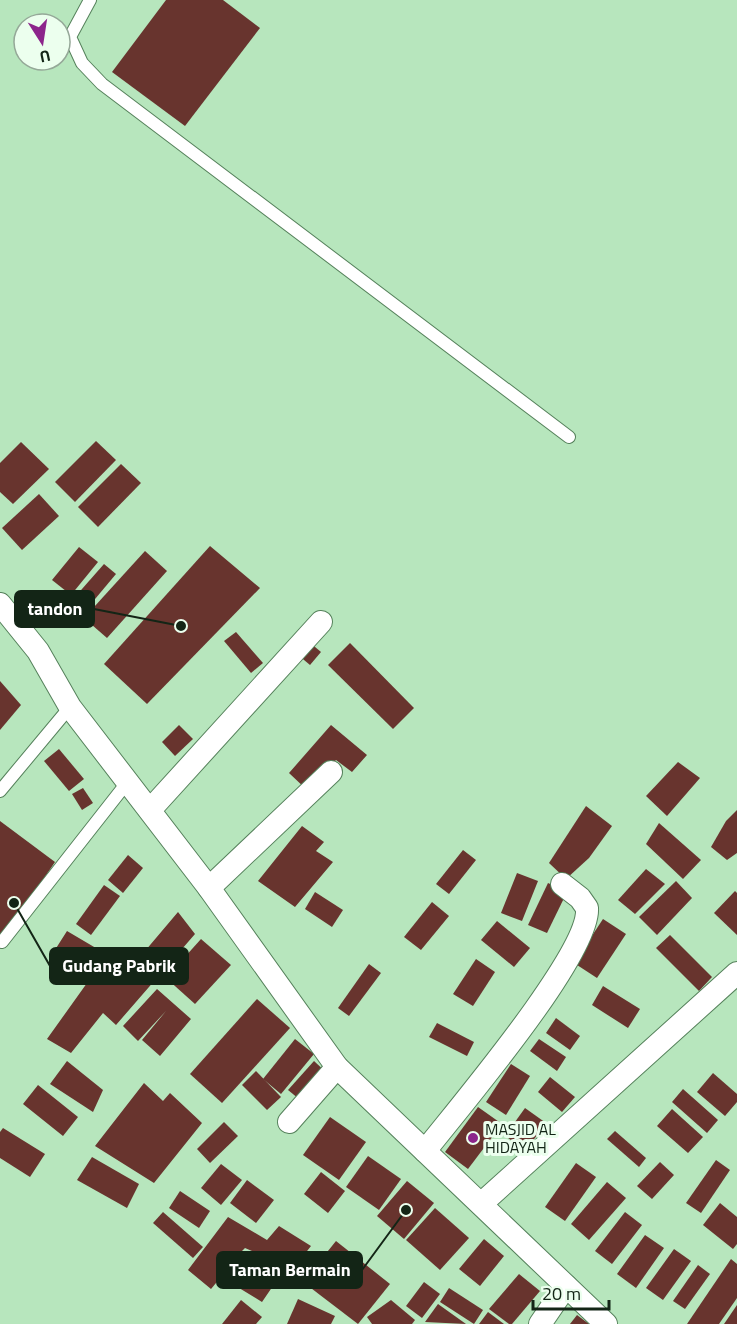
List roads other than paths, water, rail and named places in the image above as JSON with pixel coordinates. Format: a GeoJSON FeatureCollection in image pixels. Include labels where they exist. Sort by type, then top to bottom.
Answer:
{"type":"FeatureCollection","features":[{"type":"Feature","properties":{"kind":"street"},"geometry":{"type":"LineString","coordinates":[[0,604],[38,651],[70,707],[126,784],[150,810],[337,1067],[606,1324]]}},
{"type":"Feature","properties":{"kind":"street"},"geometry":{"type":"LineString","coordinates":[[150,810],[321,622]]}},
{"type":"Feature","properties":{"kind":"street"},"geometry":{"type":"LineString","coordinates":[[208,888],[331,772]]}},
{"type":"Feature","properties":{"kind":"street"},"geometry":{"type":"LineString","coordinates":[[425,1151],[542,1002],[582,931],[587,908],[580,898],[562,884]]}},
{"type":"Feature","properties":{"kind":"street"},"geometry":{"type":"LineString","coordinates":[[481,1204],[737,973]]}},
{"type":"Feature","properties":{"kind":"street"},"geometry":{"type":"LineString","coordinates":[[289,1122],[337,1067]]}},
{"type":"Feature","properties":{"kind":"street"},"geometry":{"type":"LineString","coordinates":[[540,1324],[566,1286]]}},
{"type":"Feature","properties":{"kind":"lane"},"geometry":{"type":"LineString","coordinates":[[90,0],[70,37],[82,63],[102,84],[569,437]]}},
{"type":"Feature","properties":{"kind":"lane"},"geometry":{"type":"LineString","coordinates":[[0,791],[70,707]]}},
{"type":"Feature","properties":{"kind":"lane"},"geometry":{"type":"LineString","coordinates":[[2,942],[126,784]]}},
{"type":"Feature","properties":{"kind":"place","name":"tandon"},"geometry":{"type":"Point","coordinates":[181,626]}},
{"type":"Feature","properties":{"kind":"place","name":"Gudang Pabrik"},"geometry":{"type":"Point","coordinates":[14,903]}},
{"type":"Feature","properties":{"kind":"place","name":"MASJID AL HIDAYAH"},"geometry":{"type":"Point","coordinates":[473,1138]}},
{"type":"Feature","properties":{"kind":"place","name":"Taman Bermain"},"geometry":{"type":"Point","coordinates":[406,1210]}}]}
